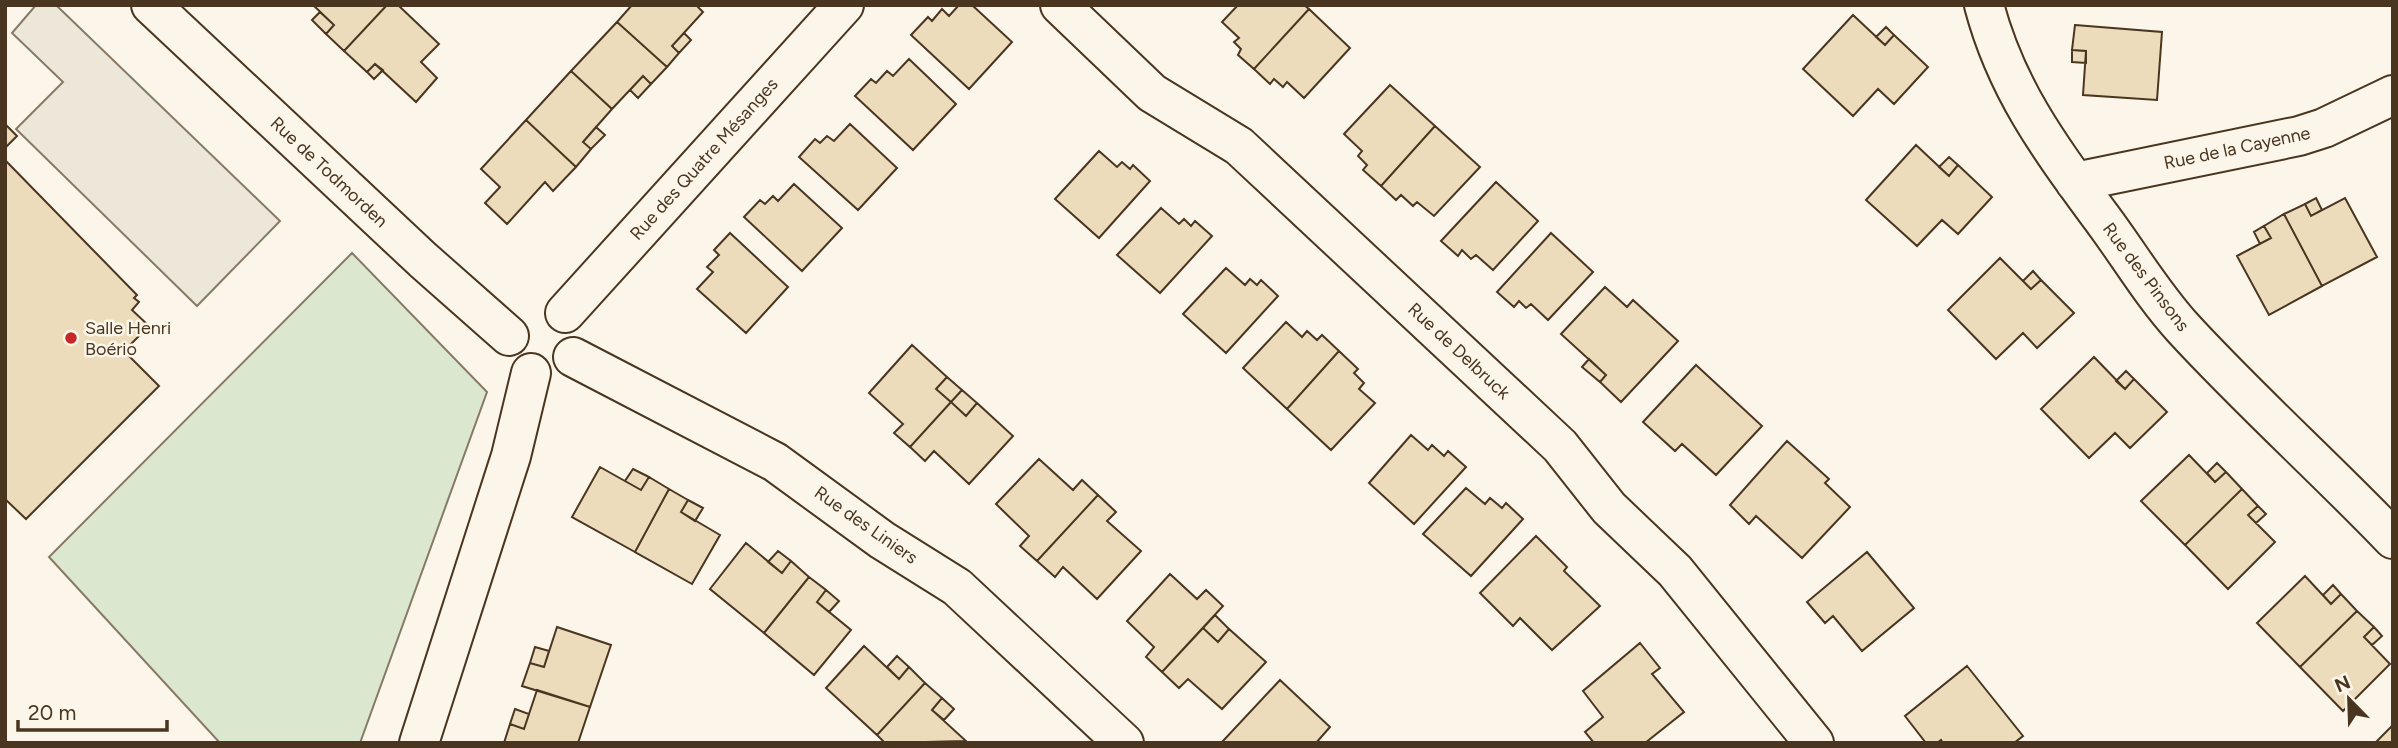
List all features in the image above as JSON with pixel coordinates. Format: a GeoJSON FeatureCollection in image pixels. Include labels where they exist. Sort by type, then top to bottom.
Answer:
{"type":"FeatureCollection","features":[{"type":"Feature","properties":{"kind":"street","name":"Rue de Todmorden"},"geometry":{"type":"LineString","coordinates":[[150,5],[423,260],[509,336]]}},
{"type":"Feature","properties":{"kind":"street","name":"Rue des Quatre Mésanges"},"geometry":{"type":"LineString","coordinates":[[565,313],[844,5]]}},
{"type":"Feature","properties":{"kind":"street","name":"Rue de Delbruck"},"geometry":{"type":"LineString","coordinates":[[1060,5],[1153,93],[1239,146],[1560,446],[1609,508],[1675,571],[1814,743]]}},
{"type":"Feature","properties":{"kind":"street","name":"Rue des Pinsons"},"geometry":{"type":"LineString","coordinates":[[1984,5],[1992,36],[2017,94],[2034,123],[2151,290],[2183,328],[2393,539]]}},
{"type":"Feature","properties":{"kind":"street","name":"Rue de la Cayenne"},"geometry":{"type":"LineString","coordinates":[[2075,182],[2299,136],[2325,128],[2393,95]]}},
{"type":"Feature","properties":{"kind":"street"},"geometry":{"type":"LineString","coordinates":[[548,306],[565,313],[577,333],[577,350],[573,358],[556,373],[539,375],[525,370],[510,352],[509,336],[516,320],[530,309],[548,306]]}},
{"type":"Feature","properties":{"kind":"street","name":"Rue des Liniers"},"geometry":{"type":"LineString","coordinates":[[573,358],[775,462],[882,540],[957,587],[1124,743]]}},
{"type":"Feature","properties":{"kind":"street"},"geometry":{"type":"LineString","coordinates":[[419,743],[511,456],[531,373]]}},
{"type":"Feature","properties":{"kind":"green space"},"geometry":{"type":"Polygon","coordinates":[[[352,253],[487,392],[360,743],[220,743],[49,557],[352,253]]]}},
{"type":"Feature","properties":{"kind":"shaded area"},"geometry":{"type":"Polygon","coordinates":[[[36,5],[56,5],[280,221],[197,306],[16,129],[63,82],[12,33],[36,5]]]}},
{"type":"Feature","properties":{"kind":"building"},"geometry":{"type":"Polygon","coordinates":[[[313,5],[387,5],[344,51],[326,34],[334,25],[313,5]]]}},
{"type":"Feature","properties":{"kind":"building"},"geometry":{"type":"Polygon","coordinates":[[[387,5],[398,5],[439,44],[421,62],[437,78],[416,102],[375,64],[367,72],[344,51],[387,5]]]}},
{"type":"Feature","properties":{"kind":"building"},"geometry":{"type":"Polygon","coordinates":[[[632,5],[696,5],[703,12],[672,46],[679,53],[667,67],[617,22],[632,5]]]}},
{"type":"Feature","properties":{"kind":"building"},"geometry":{"type":"Polygon","coordinates":[[[959,5],[972,5],[1012,42],[969,89],[911,35],[928,17],[932,21],[942,9],[949,16],[959,5]]]}},
{"type":"Feature","properties":{"kind":"building"},"geometry":{"type":"Polygon","coordinates":[[[1238,5],[1304,5],[1309,9],[1254,69],[1238,55],[1241,49],[1234,42],[1239,38],[1222,22],[1238,5]]]}},
{"type":"Feature","properties":{"kind":"building"},"geometry":{"type":"Polygon","coordinates":[[[1309,9],[1350,48],[1304,98],[1287,82],[1283,87],[1274,79],[1270,84],[1254,69],[1309,9]]]}},
{"type":"Feature","properties":{"kind":"building"},"geometry":{"type":"Polygon","coordinates":[[[320,12],[334,25],[326,34],[312,20],[320,12]]]}},
{"type":"Feature","properties":{"kind":"building"},"geometry":{"type":"Polygon","coordinates":[[[1853,15],[1885,45],[1894,35],[1928,67],[1894,104],[1878,89],[1853,116],[1803,69],[1853,15]]]}},
{"type":"Feature","properties":{"kind":"building"},"geometry":{"type":"Polygon","coordinates":[[[617,22],[667,67],[651,84],[643,76],[612,109],[571,71],[617,22]]]}},
{"type":"Feature","properties":{"kind":"building"},"geometry":{"type":"Polygon","coordinates":[[[2075,25],[2162,32],[2157,100],[2083,95],[2086,51],[2072,50],[2075,25]]]}},
{"type":"Feature","properties":{"kind":"building"},"geometry":{"type":"Polygon","coordinates":[[[1886,27],[1894,35],[1885,45],[1876,37],[1886,27]]]}},
{"type":"Feature","properties":{"kind":"building"},"geometry":{"type":"Polygon","coordinates":[[[684,33],[691,40],[679,53],[672,46],[684,33]]]}},
{"type":"Feature","properties":{"kind":"building"},"geometry":{"type":"Polygon","coordinates":[[[2072,50],[2086,51],[2086,63],[2072,62],[2072,50]]]}},
{"type":"Feature","properties":{"kind":"building"},"geometry":{"type":"Polygon","coordinates":[[[909,59],[956,104],[913,150],[855,96],[871,79],[876,83],[887,71],[893,76],[909,59]]]}},
{"type":"Feature","properties":{"kind":"building"},"geometry":{"type":"Polygon","coordinates":[[[375,64],[383,70],[374,79],[367,72],[375,64]]]}},
{"type":"Feature","properties":{"kind":"building"},"geometry":{"type":"Polygon","coordinates":[[[571,71],[612,109],[583,142],[591,149],[576,167],[526,120],[571,71]]]}},
{"type":"Feature","properties":{"kind":"building"},"geometry":{"type":"Polygon","coordinates":[[[643,76],[651,84],[638,98],[630,90],[643,76]]]}},
{"type":"Feature","properties":{"kind":"building"},"geometry":{"type":"Polygon","coordinates":[[[1390,85],[1435,126],[1381,186],[1363,170],[1367,165],[1358,156],[1362,151],[1344,134],[1390,85]]]}},
{"type":"Feature","properties":{"kind":"building"},"geometry":{"type":"Polygon","coordinates":[[[526,120],[576,167],[553,191],[545,182],[507,224],[485,203],[500,187],[481,169],[526,120]]]}},
{"type":"Feature","properties":{"kind":"building"},"geometry":{"type":"Polygon","coordinates":[[[5,124],[17,136],[5,148],[5,124]]]}},
{"type":"Feature","properties":{"kind":"building"},"geometry":{"type":"Polygon","coordinates":[[[850,124],[897,168],[858,210],[799,157],[815,139],[820,143],[827,136],[834,141],[850,124]]]}},
{"type":"Feature","properties":{"kind":"building"},"geometry":{"type":"Polygon","coordinates":[[[1435,126],[1480,167],[1434,216],[1417,202],[1413,206],[1401,195],[1396,200],[1381,186],[1435,126]]]}},
{"type":"Feature","properties":{"kind":"building"},"geometry":{"type":"Polygon","coordinates":[[[596,127],[605,135],[591,149],[583,142],[596,127]]]}},
{"type":"Feature","properties":{"kind":"building"},"geometry":{"type":"Polygon","coordinates":[[[1916,145],[1949,176],[1958,165],[1992,197],[1958,234],[1942,220],[1917,246],[1866,200],[1916,145]]]}},
{"type":"Feature","properties":{"kind":"building"},"geometry":{"type":"Polygon","coordinates":[[[1099,151],[1117,167],[1122,162],[1130,169],[1133,165],[1150,181],[1099,238],[1055,199],[1099,151]]]}},
{"type":"Feature","properties":{"kind":"building"},"geometry":{"type":"Polygon","coordinates":[[[1949,157],[1958,165],[1949,176],[1939,167],[1949,157]]]}},
{"type":"Feature","properties":{"kind":"building","name":"Salle Henri Boério"},"geometry":{"type":"Polygon","coordinates":[[[5,160],[137,295],[134,298],[139,302],[132,310],[149,326],[124,351],[159,386],[26,519],[5,499],[5,160]]]}},
{"type":"Feature","properties":{"kind":"building"},"geometry":{"type":"Polygon","coordinates":[[[1496,182],[1538,221],[1493,270],[1476,255],[1471,259],[1462,250],[1458,256],[1441,241],[1496,182]]]}},
{"type":"Feature","properties":{"kind":"building"},"geometry":{"type":"Polygon","coordinates":[[[794,184],[842,228],[802,271],[744,217],[760,200],[765,204],[773,196],[778,201],[794,184]]]}},
{"type":"Feature","properties":{"kind":"building"},"geometry":{"type":"Polygon","coordinates":[[[2316,198],[2322,210],[2311,216],[2305,204],[2316,198]]]}},
{"type":"Feature","properties":{"kind":"building"},"geometry":{"type":"Polygon","coordinates":[[[2345,198],[2377,257],[2322,286],[2284,214],[2305,204],[2311,216],[2345,198]]]}},
{"type":"Feature","properties":{"kind":"building"},"geometry":{"type":"Polygon","coordinates":[[[1161,208],[1179,224],[1184,219],[1191,226],[1195,221],[1212,236],[1160,293],[1117,255],[1161,208]]]}},
{"type":"Feature","properties":{"kind":"building"},"geometry":{"type":"Polygon","coordinates":[[[2284,214],[2322,286],[2269,315],[2237,256],[2271,238],[2264,226],[2284,214]]]}},
{"type":"Feature","properties":{"kind":"building"},"geometry":{"type":"Polygon","coordinates":[[[2264,226],[2271,238],[2260,244],[2254,232],[2264,226]]]}},
{"type":"Feature","properties":{"kind":"building"},"geometry":{"type":"Polygon","coordinates":[[[730,233],[788,287],[746,333],[697,289],[713,272],[707,267],[719,255],[714,250],[730,233]]]}},
{"type":"Feature","properties":{"kind":"building"},"geometry":{"type":"Polygon","coordinates":[[[1551,233],[1593,272],[1548,320],[1531,304],[1526,308],[1519,301],[1514,307],[1497,292],[1551,233]]]}},
{"type":"Feature","properties":{"kind":"building"},"geometry":{"type":"Polygon","coordinates":[[[2000,258],[2031,289],[2041,280],[2074,313],[2037,348],[2023,333],[1996,359],[1948,310],[2000,258]]]}},
{"type":"Feature","properties":{"kind":"building"},"geometry":{"type":"Polygon","coordinates":[[[1226,268],[1245,285],[1250,279],[1257,285],[1261,280],[1278,296],[1226,353],[1183,314],[1226,268]]]}},
{"type":"Feature","properties":{"kind":"building"},"geometry":{"type":"Polygon","coordinates":[[[2033,271],[2041,280],[2031,289],[2023,281],[2033,271]]]}},
{"type":"Feature","properties":{"kind":"building"},"geometry":{"type":"Polygon","coordinates":[[[1605,287],[1627,307],[1633,300],[1678,341],[1621,402],[1600,382],[1606,375],[1561,334],[1605,287]]]}},
{"type":"Feature","properties":{"kind":"building"},"geometry":{"type":"Polygon","coordinates":[[[1286,322],[1302,337],[1307,331],[1317,340],[1322,335],[1339,351],[1287,409],[1243,368],[1286,322]]]}},
{"type":"Feature","properties":{"kind":"building"},"geometry":{"type":"Polygon","coordinates":[[[912,345],[947,377],[936,389],[951,402],[910,447],[894,433],[903,424],[869,393],[912,345]]]}},
{"type":"Feature","properties":{"kind":"building"},"geometry":{"type":"Polygon","coordinates":[[[1339,351],[1358,369],[1354,373],[1364,383],[1359,389],[1375,403],[1331,450],[1287,409],[1339,351]]]}},
{"type":"Feature","properties":{"kind":"building"},"geometry":{"type":"Polygon","coordinates":[[[2094,357],[2125,389],[2134,379],[2167,412],[2130,448],[2115,433],[2089,458],[2041,409],[2094,357]]]}},
{"type":"Feature","properties":{"kind":"building"},"geometry":{"type":"Polygon","coordinates":[[[1589,359],[1606,375],[1600,382],[1582,367],[1589,359]]]}},
{"type":"Feature","properties":{"kind":"building"},"geometry":{"type":"Polygon","coordinates":[[[1696,365],[1762,426],[1716,475],[1682,444],[1675,451],[1643,422],[1696,365]]]}},
{"type":"Feature","properties":{"kind":"building"},"geometry":{"type":"Polygon","coordinates":[[[2126,371],[2134,379],[2125,389],[2116,381],[2126,371]]]}},
{"type":"Feature","properties":{"kind":"building"},"geometry":{"type":"Polygon","coordinates":[[[947,377],[962,390],[951,402],[936,389],[947,377]]]}},
{"type":"Feature","properties":{"kind":"building"},"geometry":{"type":"Polygon","coordinates":[[[962,390],[977,403],[966,416],[951,402],[962,390]]]}},
{"type":"Feature","properties":{"kind":"building"},"geometry":{"type":"Polygon","coordinates":[[[951,402],[966,416],[977,403],[1013,436],[969,484],[934,451],[925,461],[910,447],[951,402]]]}},
{"type":"Feature","properties":{"kind":"building"},"geometry":{"type":"Polygon","coordinates":[[[1411,435],[1428,450],[1432,445],[1444,456],[1448,451],[1466,467],[1414,524],[1369,483],[1411,435]]]}},
{"type":"Feature","properties":{"kind":"building"},"geometry":{"type":"Polygon","coordinates":[[[1787,441],[1829,479],[1825,483],[1850,507],[1802,558],[1756,516],[1749,524],[1730,505],[1787,441]]]}},
{"type":"Feature","properties":{"kind":"building"},"geometry":{"type":"Polygon","coordinates":[[[2189,455],[2215,482],[2226,472],[2242,489],[2185,545],[2141,501],[2189,455]]]}},
{"type":"Feature","properties":{"kind":"building"},"geometry":{"type":"Polygon","coordinates":[[[1039,459],[1073,490],[1082,480],[1098,495],[1037,561],[1020,546],[1029,536],[996,504],[1039,459]]]}},
{"type":"Feature","properties":{"kind":"building"},"geometry":{"type":"Polygon","coordinates":[[[2217,463],[2226,472],[2215,482],[2207,473],[2217,463]]]}},
{"type":"Feature","properties":{"kind":"building"},"geometry":{"type":"Polygon","coordinates":[[[600,467],[641,490],[649,477],[669,489],[635,552],[572,517],[600,467]]]}},
{"type":"Feature","properties":{"kind":"building"},"geometry":{"type":"Polygon","coordinates":[[[633,469],[649,477],[641,490],[625,481],[633,469]]]}},
{"type":"Feature","properties":{"kind":"building"},"geometry":{"type":"Polygon","coordinates":[[[1466,488],[1485,504],[1490,498],[1502,508],[1506,503],[1523,519],[1471,576],[1423,534],[1466,488]]]}},
{"type":"Feature","properties":{"kind":"building"},"geometry":{"type":"Polygon","coordinates":[[[669,489],[688,500],[681,512],[720,535],[692,584],[635,552],[669,489]]]}},
{"type":"Feature","properties":{"kind":"building"},"geometry":{"type":"Polygon","coordinates":[[[2242,489],[2258,506],[2248,515],[2275,542],[2228,589],[2185,545],[2242,489]]]}},
{"type":"Feature","properties":{"kind":"building"},"geometry":{"type":"Polygon","coordinates":[[[1098,495],[1116,512],[1107,521],[1141,551],[1097,599],[1063,567],[1055,577],[1037,561],[1098,495]]]}},
{"type":"Feature","properties":{"kind":"building"},"geometry":{"type":"Polygon","coordinates":[[[688,500],[703,508],[695,521],[681,512],[688,500]]]}},
{"type":"Feature","properties":{"kind":"building"},"geometry":{"type":"Polygon","coordinates":[[[2258,506],[2266,514],[2256,523],[2248,515],[2258,506]]]}},
{"type":"Feature","properties":{"kind":"building"},"geometry":{"type":"Polygon","coordinates":[[[1536,536],[1567,567],[1564,571],[1600,606],[1552,650],[1520,618],[1513,626],[1480,593],[1536,536]]]}},
{"type":"Feature","properties":{"kind":"building"},"geometry":{"type":"Polygon","coordinates":[[[746,543],[782,573],[791,561],[809,577],[764,633],[710,589],[746,543]]]}},
{"type":"Feature","properties":{"kind":"building"},"geometry":{"type":"Polygon","coordinates":[[[778,551],[791,561],[782,573],[768,562],[778,551]]]}},
{"type":"Feature","properties":{"kind":"building"},"geometry":{"type":"Polygon","coordinates":[[[1867,552],[1914,608],[1862,651],[1833,616],[1825,623],[1807,602],[1867,552]]]}},
{"type":"Feature","properties":{"kind":"building"},"geometry":{"type":"Polygon","coordinates":[[[1170,574],[1197,599],[1206,590],[1223,606],[1162,672],[1146,657],[1154,647],[1127,621],[1170,574]]]}},
{"type":"Feature","properties":{"kind":"building"},"geometry":{"type":"Polygon","coordinates":[[[2305,576],[2331,604],[2341,594],[2357,611],[2300,667],[2257,623],[2305,576]]]}},
{"type":"Feature","properties":{"kind":"building"},"geometry":{"type":"Polygon","coordinates":[[[809,577],[826,590],[817,602],[851,630],[814,675],[764,633],[809,577]]]}},
{"type":"Feature","properties":{"kind":"building"},"geometry":{"type":"Polygon","coordinates":[[[2333,585],[2341,594],[2331,604],[2323,595],[2333,585]]]}},
{"type":"Feature","properties":{"kind":"building"},"geometry":{"type":"Polygon","coordinates":[[[826,590],[839,601],[829,612],[817,602],[826,590]]]}},
{"type":"Feature","properties":{"kind":"building"},"geometry":{"type":"Polygon","coordinates":[[[2357,611],[2374,627],[2364,637],[2390,664],[2343,711],[2300,667],[2357,611]]]}},
{"type":"Feature","properties":{"kind":"building"},"geometry":{"type":"Polygon","coordinates":[[[1215,615],[1229,629],[1218,642],[1203,628],[1215,615]]]}},
{"type":"Feature","properties":{"kind":"building"},"geometry":{"type":"Polygon","coordinates":[[[557,627],[611,645],[590,707],[522,686],[530,663],[544,667],[557,627]]]}},
{"type":"Feature","properties":{"kind":"building"},"geometry":{"type":"Polygon","coordinates":[[[2374,627],[2382,636],[2372,645],[2364,637],[2374,627]]]}},
{"type":"Feature","properties":{"kind":"building"},"geometry":{"type":"Polygon","coordinates":[[[1203,628],[1218,642],[1229,629],[1266,662],[1222,709],[1188,679],[1179,688],[1162,672],[1203,628]]]}},
{"type":"Feature","properties":{"kind":"building"},"geometry":{"type":"Polygon","coordinates":[[[1640,643],[1660,668],[1652,674],[1684,712],[1645,743],[1594,743],[1585,732],[1603,717],[1583,691],[1640,643]]]}},
{"type":"Feature","properties":{"kind":"building"},"geometry":{"type":"Polygon","coordinates":[[[864,646],[899,679],[909,667],[925,683],[877,735],[826,688],[864,646]]]}},
{"type":"Feature","properties":{"kind":"building"},"geometry":{"type":"Polygon","coordinates":[[[535,647],[549,651],[544,667],[530,663],[535,647]]]}},
{"type":"Feature","properties":{"kind":"building"},"geometry":{"type":"Polygon","coordinates":[[[897,656],[909,667],[899,679],[887,667],[897,656]]]}},
{"type":"Feature","properties":{"kind":"building"},"geometry":{"type":"Polygon","coordinates":[[[1967,666],[2023,736],[2014,743],[1943,743],[1941,740],[1937,743],[1926,743],[1905,716],[1967,666]]]}},
{"type":"Feature","properties":{"kind":"building"},"geometry":{"type":"Polygon","coordinates":[[[1280,680],[1330,727],[1316,743],[1222,742],[1280,680]]]}},
{"type":"Feature","properties":{"kind":"building"},"geometry":{"type":"Polygon","coordinates":[[[925,683],[942,698],[932,710],[966,741],[885,743],[877,735],[925,683]]]}},
{"type":"Feature","properties":{"kind":"building"},"geometry":{"type":"Polygon","coordinates":[[[537,690],[590,707],[578,743],[504,743],[510,724],[524,729],[537,690]]]}},
{"type":"Feature","properties":{"kind":"building"},"geometry":{"type":"Polygon","coordinates":[[[942,698],[954,709],[944,720],[932,710],[942,698]]]}},
{"type":"Feature","properties":{"kind":"building"},"geometry":{"type":"Polygon","coordinates":[[[515,709],[529,714],[524,729],[510,724],[515,709]]]}},
{"type":"Feature","properties":{"kind":"building"},"geometry":{"type":"Polygon","coordinates":[[[2393,725],[2393,743],[2375,743],[2393,725]]]}},
{"type":"Feature","properties":{"kind":"place","name":"Salle Henri Boério"},"geometry":{"type":"Point","coordinates":[71,338]}}]}
